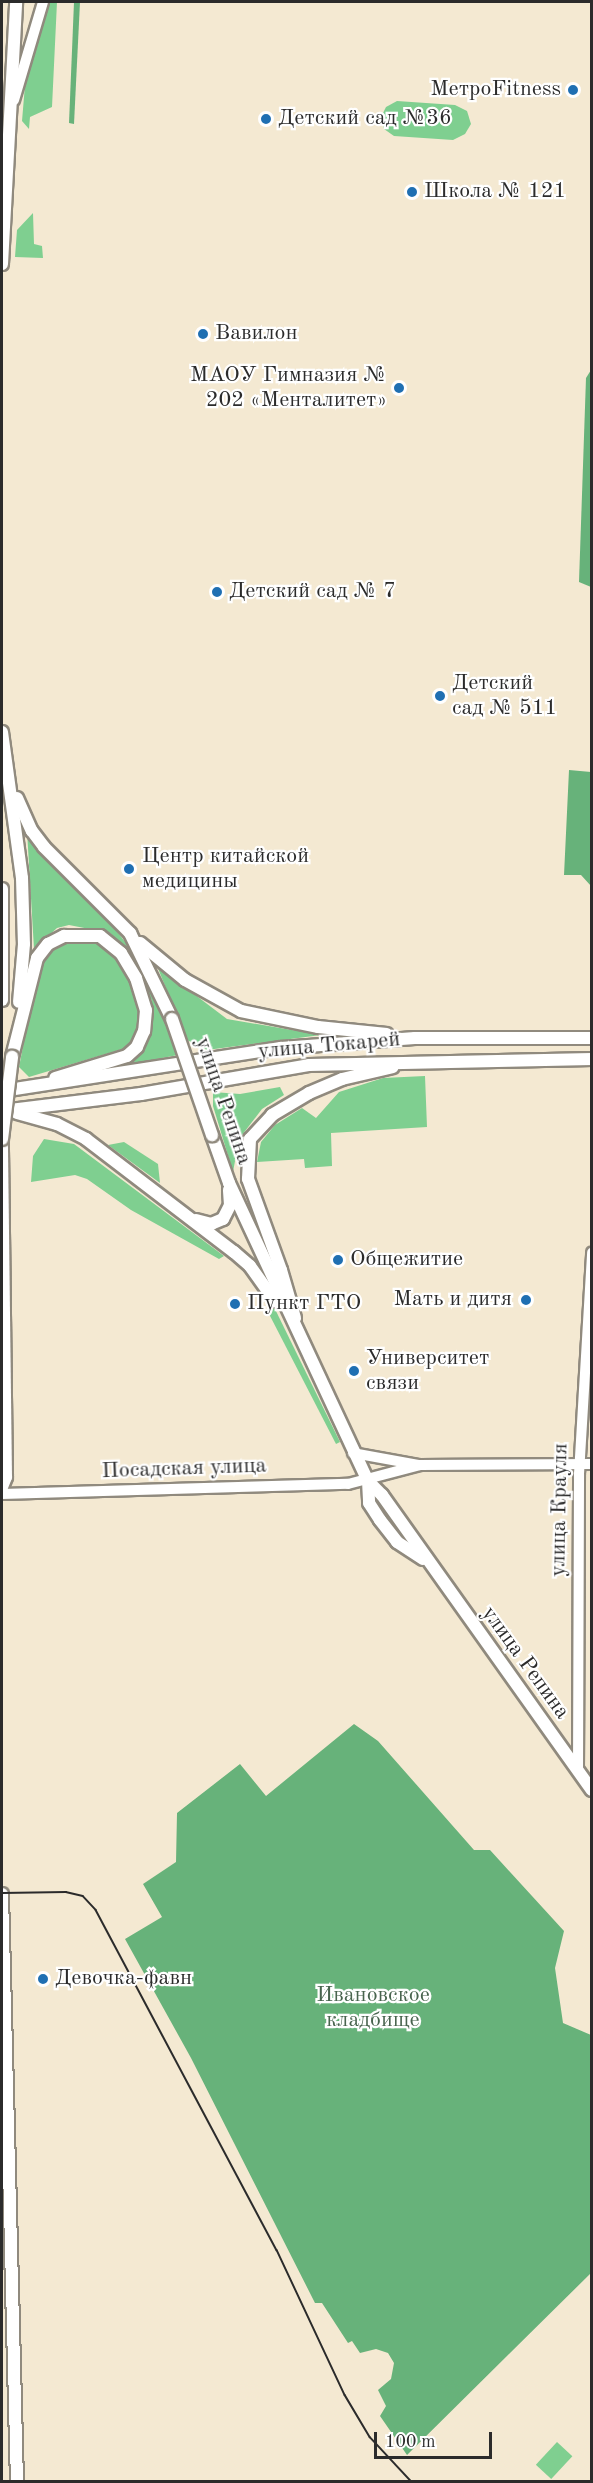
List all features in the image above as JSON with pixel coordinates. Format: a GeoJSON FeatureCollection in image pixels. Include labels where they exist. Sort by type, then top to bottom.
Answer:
{"type":"FeatureCollection","features":[{"type":"Feature","properties":{"kind":"main road"},"geometry":{"type":"LineString","coordinates":[[2,264],[8,117],[16,2]]}},
{"type":"Feature","properties":{"kind":"main road"},"geometry":{"type":"LineString","coordinates":[[2,732],[22,878],[24,927],[2,1139],[6,1477],[2,1487]]}},
{"type":"Feature","properties":{"kind":"main road","name":"улица Репина"},"geometry":{"type":"LineString","coordinates":[[7,760],[16,796],[32,831],[130,933],[172,1019],[229,1184],[297,1334],[368,1481],[369,1503],[397,1542],[424,1560],[591,1790]]}},
{"type":"Feature","properties":{"kind":"main road"},"geometry":{"type":"LineString","coordinates":[[2,888],[2,1000]]}},
{"type":"Feature","properties":{"kind":"main road"},"geometry":{"type":"LineString","coordinates":[[12,1057],[33,967],[44,948],[55,939],[76,933],[100,936],[110,943],[130,966],[143,995],[146,1022],[141,1039],[127,1056],[38,1087]]}},
{"type":"Feature","properties":{"kind":"main road"},"geometry":{"type":"LineString","coordinates":[[130,933],[185,980],[241,1011],[318,1027],[406,1039]]}},
{"type":"Feature","properties":{"kind":"main road","name":"улица Токарей"},"geometry":{"type":"LineString","coordinates":[[2,1091],[281,1048],[406,1039],[591,1038]]}},
{"type":"Feature","properties":{"kind":"main road","name":"улица Токарей"},"geometry":{"type":"LineString","coordinates":[[4,1111],[141,1094],[299,1066],[426,1060],[591,1059]]}},
{"type":"Feature","properties":{"kind":"main road"},"geometry":{"type":"LineString","coordinates":[[297,1334],[285,1279],[248,1179],[250,1139],[272,1114],[309,1093],[353,1076],[426,1060]]}},
{"type":"Feature","properties":{"kind":"main road"},"geometry":{"type":"LineString","coordinates":[[4,1111],[47,1120],[86,1140],[189,1217],[250,1266],[297,1334]]}},
{"type":"Feature","properties":{"kind":"main road"},"geometry":{"type":"LineString","coordinates":[[189,1217],[203,1223],[223,1219],[230,1205],[229,1184]]}},
{"type":"Feature","properties":{"kind":"main road"},"geometry":{"type":"LineString","coordinates":[[2,1894],[17,2481]]}},
{"type":"Feature","properties":{"kind":"street"},"geometry":{"type":"LineString","coordinates":[[8,117],[43,2]]}},
{"type":"Feature","properties":{"kind":"street","name":"улица Крауля"},"geometry":{"type":"LineString","coordinates":[[578,1770],[580,1464],[591,1252]]}},
{"type":"Feature","properties":{"kind":"street"},"geometry":{"type":"LineString","coordinates":[[354,1454],[420,1465],[591,1464]]}},
{"type":"Feature","properties":{"kind":"street","name":"Посадская улица"},"geometry":{"type":"LineString","coordinates":[[2,1494],[368,1481],[420,1465]]}},
{"type":"Feature","properties":{"kind":"green space"},"geometry":{"type":"Polygon","coordinates":[[[48,2],[57,2],[52,107],[30,117],[29,129],[22,121],[25,85],[48,2]]]}},
{"type":"Feature","properties":{"kind":"green space"},"geometry":{"type":"Polygon","coordinates":[[[74,2],[80,2],[74,124],[69,123],[74,2]]]}},
{"type":"Feature","properties":{"kind":"green space"},"geometry":{"type":"Polygon","coordinates":[[[397,101],[455,105],[467,111],[471,124],[465,134],[453,140],[394,136],[384,129],[381,117],[386,107],[397,101]]]}},
{"type":"Feature","properties":{"kind":"green space"},"geometry":{"type":"Polygon","coordinates":[[[33,213],[34,244],[42,246],[43,258],[15,257],[17,230],[33,213]]]}},
{"type":"Feature","properties":{"kind":"green space"},"geometry":{"type":"Polygon","coordinates":[[[591,370],[591,587],[579,582],[586,378],[591,370]]]}},
{"type":"Feature","properties":{"kind":"green space"},"geometry":{"type":"Polygon","coordinates":[[[569,770],[591,772],[591,886],[581,875],[564,875],[569,770]]]}},
{"type":"Feature","properties":{"kind":"green space"},"geometry":{"type":"Polygon","coordinates":[[[27,831],[43,855],[104,915],[126,943],[159,1004],[178,1055],[125,1065],[139,1054],[149,1033],[152,1001],[126,948],[110,933],[69,925],[57,928],[34,949],[27,831]]]}},
{"type":"Feature","properties":{"kind":"green space"},"geometry":{"type":"Polygon","coordinates":[[[92,939],[115,955],[136,992],[141,1009],[135,1036],[129,1047],[29,1077],[19,1067],[40,960],[66,941],[92,939]]]}},
{"type":"Feature","properties":{"kind":"green space"},"geometry":{"type":"Polygon","coordinates":[[[157,966],[227,1019],[321,1035],[207,1050],[187,1040],[157,966]]]}},
{"type":"Feature","properties":{"kind":"green space"},"geometry":{"type":"Polygon","coordinates":[[[425,1076],[427,1127],[331,1133],[332,1166],[305,1168],[304,1159],[257,1162],[261,1142],[275,1125],[302,1108],[316,1118],[339,1092],[383,1078],[425,1076]]]}},
{"type":"Feature","properties":{"kind":"green space"},"geometry":{"type":"Polygon","coordinates":[[[280,1087],[284,1095],[262,1109],[239,1139],[233,1172],[213,1106],[213,1092],[240,1094],[280,1087]]]}},
{"type":"Feature","properties":{"kind":"green space"},"geometry":{"type":"Polygon","coordinates":[[[44,1139],[74,1144],[224,1256],[219,1259],[131,1210],[87,1179],[75,1175],[31,1182],[33,1156],[44,1139]]]}},
{"type":"Feature","properties":{"kind":"green space"},"geometry":{"type":"Polygon","coordinates":[[[124,1142],[158,1164],[160,1183],[108,1145],[124,1142]]]}},
{"type":"Feature","properties":{"kind":"green space"},"geometry":{"type":"Polygon","coordinates":[[[274,1307],[340,1442],[336,1444],[268,1312],[274,1307]]]}},
{"type":"Feature","properties":{"kind":"green space","name":"Ивановское кладбище"},"geometry":{"type":"Polygon","coordinates":[[[354,1724],[378,1741],[474,1850],[490,1850],[564,1931],[555,1968],[563,2023],[591,2035],[591,2273],[407,2455],[380,2416],[386,2406],[378,2390],[391,2379],[394,2363],[388,2353],[376,2349],[360,2353],[352,2341],[348,2343],[322,2303],[315,2303],[191,2058],[125,1939],[162,1917],[143,1884],[176,1862],[177,1813],[240,1764],[266,1796],[354,1724]]]}},
{"type":"Feature","properties":{"kind":"green space"},"geometry":{"type":"Polygon","coordinates":[[[557,2442],[572,2456],[551,2479],[536,2465],[557,2442]]]}},
{"type":"Feature","properties":{"kind":"tram line"},"geometry":{"type":"LineString","coordinates":[[2,1893],[66,1892],[83,1896],[96,1910],[277,2250],[345,2395],[370,2437],[412,2482]]}},
{"type":"Feature","properties":{"kind":"place","name":"МетроFitness"},"geometry":{"type":"Point","coordinates":[573,90]}},
{"type":"Feature","properties":{"kind":"place","name":"Детский сад №36"},"geometry":{"type":"Point","coordinates":[266,119]}},
{"type":"Feature","properties":{"kind":"place","name":"Школа № 121"},"geometry":{"type":"Point","coordinates":[412,192]}},
{"type":"Feature","properties":{"kind":"place","name":"Вавилон"},"geometry":{"type":"Point","coordinates":[203,334]}},
{"type":"Feature","properties":{"kind":"place","name":"МАОУ Гимназия № 202 «Менталитет»"},"geometry":{"type":"Point","coordinates":[399,388]}},
{"type":"Feature","properties":{"kind":"place","name":"Детский сад № 7"},"geometry":{"type":"Point","coordinates":[217,592]}},
{"type":"Feature","properties":{"kind":"place","name":"Детский сад № 511"},"geometry":{"type":"Point","coordinates":[440,696]}},
{"type":"Feature","properties":{"kind":"place","name":"Центр китайской медицины"},"geometry":{"type":"Point","coordinates":[129,869]}},
{"type":"Feature","properties":{"kind":"place","name":"Общежитие"},"geometry":{"type":"Point","coordinates":[338,1260]}},
{"type":"Feature","properties":{"kind":"place","name":"Мать и дитя"},"geometry":{"type":"Point","coordinates":[526,1300]}},
{"type":"Feature","properties":{"kind":"place","name":"Пункт ГТО"},"geometry":{"type":"Point","coordinates":[235,1304]}},
{"type":"Feature","properties":{"kind":"place","name":"Университет связи"},"geometry":{"type":"Point","coordinates":[354,1371]}},
{"type":"Feature","properties":{"kind":"place","name":"Девочка-фавн"},"geometry":{"type":"Point","coordinates":[43,1979]}}]}
